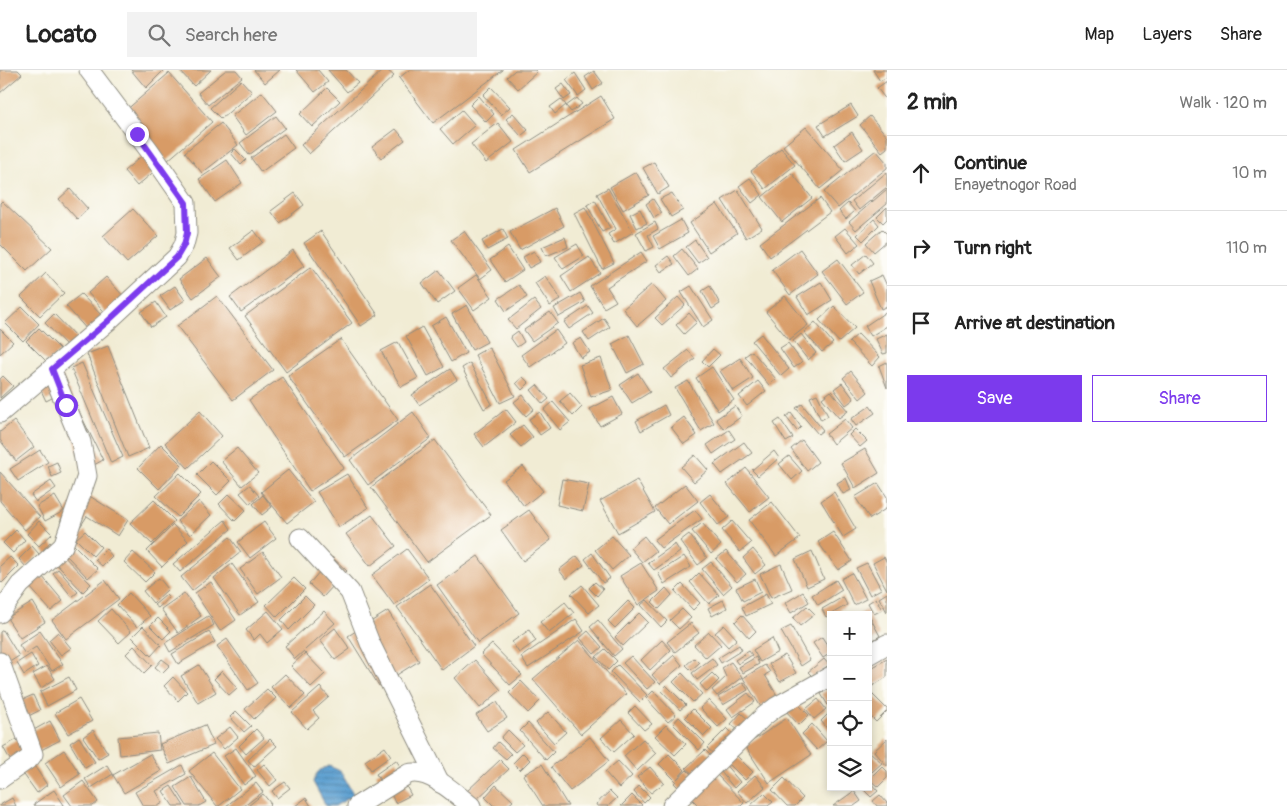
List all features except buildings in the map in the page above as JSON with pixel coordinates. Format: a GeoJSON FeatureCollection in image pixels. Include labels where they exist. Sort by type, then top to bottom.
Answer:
{"type":"FeatureCollection","features":[{"type":"Feature","properties":{"kind":"street"},"geometry":{"type":"LineString","coordinates":[[0,413],[107,322],[177,257],[184,245],[187,233],[186,203],[89,70]]}},
{"type":"Feature","properties":{"kind":"street"},"geometry":{"type":"LineString","coordinates":[[0,613],[20,585],[63,546],[87,476],[81,442],[52,369]]}},
{"type":"Feature","properties":{"kind":"street"},"geometry":{"type":"LineString","coordinates":[[300,538],[350,592],[370,643],[440,783]]}},
{"type":"Feature","properties":{"kind":"street"},"geometry":{"type":"LineString","coordinates":[[872,653],[887,644]]}},
{"type":"Feature","properties":{"kind":"street"},"geometry":{"type":"LineString","coordinates":[[0,662],[33,754],[0,779]]}},
{"type":"Feature","properties":{"kind":"street"},"geometry":{"type":"LineString","coordinates":[[672,806],[763,717],[776,707],[827,678]]}},
{"type":"Feature","properties":{"kind":"street"},"geometry":{"type":"LineString","coordinates":[[357,806],[414,772],[428,775],[471,806]]}},
{"type":"Feature","properties":{"kind":"water"},"geometry":{"type":"Polygon","coordinates":[[[329,766],[340,771],[354,795],[335,806],[326,806],[313,782],[319,771],[329,766]]]}},
{"type":"Feature","properties":{"kind":"route"},"geometry":{"type":"LineString","coordinates":[[66,405],[52,369],[107,322],[177,257],[184,245],[187,233],[186,203],[137,134]]}}]}
